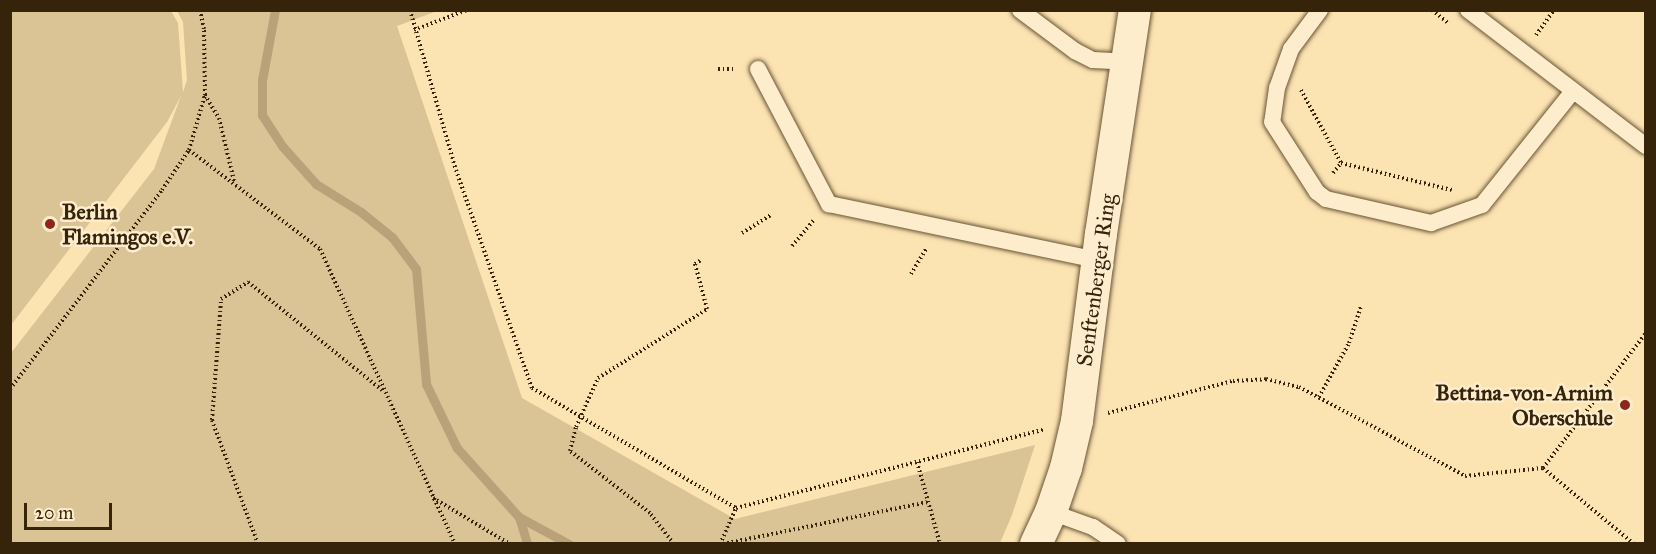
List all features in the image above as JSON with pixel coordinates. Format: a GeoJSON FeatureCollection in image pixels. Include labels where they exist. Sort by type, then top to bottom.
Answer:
{"type":"FeatureCollection","features":[{"type":"Feature","properties":{"kind":"street","name":"Senftenberger Ring"},"geometry":{"type":"LineString","coordinates":[[1036,543],[1051,512],[1077,421],[1135,10]]}},
{"type":"Feature","properties":{"kind":"lane"},"geometry":{"type":"LineString","coordinates":[[1020,10],[1075,51],[1093,60],[1127,62]]}},
{"type":"Feature","properties":{"kind":"lane"},"geometry":{"type":"LineString","coordinates":[[1320,10],[1291,49],[1277,88],[1272,122],[1317,192],[1326,200],[1431,223],[1482,205],[1573,91]]}},
{"type":"Feature","properties":{"kind":"lane"},"geometry":{"type":"LineString","coordinates":[[1468,10],[1646,146]]}},
{"type":"Feature","properties":{"kind":"lane"},"geometry":{"type":"LineString","coordinates":[[758,69],[829,204],[1098,260]]}},
{"type":"Feature","properties":{"kind":"lane"},"geometry":{"type":"LineString","coordinates":[[1051,512],[1094,527],[1118,543]]}},
{"type":"Feature","properties":{"kind":"path"},"geometry":{"type":"LineString","coordinates":[[10,389],[162,190],[189,150],[205,96],[206,63],[200,10]]}},
{"type":"Feature","properties":{"kind":"path"},"geometry":{"type":"LineString","coordinates":[[410,10],[456,170],[532,388],[736,508],[1047,429]]}},
{"type":"Feature","properties":{"kind":"path"},"geometry":{"type":"LineString","coordinates":[[414,30],[467,10]]}},
{"type":"Feature","properties":{"kind":"path"},"geometry":{"type":"LineString","coordinates":[[1286,62],[1341,163],[1488,198]]}},
{"type":"Feature","properties":{"kind":"path"},"geometry":{"type":"LineString","coordinates":[[205,96],[219,118],[234,182]]}},
{"type":"Feature","properties":{"kind":"path"},"geometry":{"type":"LineString","coordinates":[[189,150],[320,249],[432,498],[455,543]]}},
{"type":"Feature","properties":{"kind":"path"},"geometry":{"type":"LineString","coordinates":[[1317,192],[1341,163]]}},
{"type":"Feature","properties":{"kind":"path"},"geometry":{"type":"LineString","coordinates":[[792,246],[829,204]]}},
{"type":"Feature","properties":{"kind":"path"},"geometry":{"type":"LineString","coordinates":[[742,233],[771,215]]}},
{"type":"Feature","properties":{"kind":"path"},"geometry":{"type":"LineString","coordinates":[[674,543],[650,513],[570,451],[581,416],[598,378],[707,309],[695,264],[701,260]]}},
{"type":"Feature","properties":{"kind":"path"},"geometry":{"type":"LineString","coordinates":[[258,543],[212,420],[221,299],[248,282],[385,393]]}},
{"type":"Feature","properties":{"kind":"path"},"geometry":{"type":"LineString","coordinates":[[1318,397],[1349,343],[1360,306]]}},
{"type":"Feature","properties":{"kind":"path"},"geometry":{"type":"LineString","coordinates":[[1543,468],[1646,333]]}},
{"type":"Feature","properties":{"kind":"path"},"geometry":{"type":"LineString","coordinates":[[1107,413],[1233,381],[1266,379],[1299,387],[1465,476],[1543,468],[1635,543]]}},
{"type":"Feature","properties":{"kind":"path"},"geometry":{"type":"LineString","coordinates":[[917,462],[940,543]]}},
{"type":"Feature","properties":{"kind":"path"},"geometry":{"type":"LineString","coordinates":[[432,498],[510,543]]}},
{"type":"Feature","properties":{"kind":"path"},"geometry":{"type":"LineString","coordinates":[[722,543],[927,501]]}},
{"type":"Feature","properties":{"kind":"path"},"geometry":{"type":"LineString","coordinates":[[722,543],[736,508]]}},
{"type":"Feature","properties":{"kind":"shaded area"},"geometry":{"type":"Polygon","coordinates":[[[11,10],[171,11],[178,23],[183,92],[187,80],[183,22],[177,11],[437,11],[397,26],[522,398],[735,519],[1035,445],[1012,515],[1000,543],[11,543],[11,353],[154,169],[181,96],[167,122],[11,325],[11,10]]]}},
{"type":"Feature","properties":{"kind":"waterway"},"geometry":{"type":"LineString","coordinates":[[275,10],[262,80],[262,115],[283,147],[316,184],[361,212],[392,237],[416,269],[426,384],[457,448],[519,517],[569,544]]}},
{"type":"Feature","properties":{"kind":"waterway"},"geometry":{"type":"LineString","coordinates":[[519,517],[527,544]]}},
{"type":"Feature","properties":{"kind":"place","name":"Berlin Flamingos e.V."},"geometry":{"type":"Point","coordinates":[50,224]}},
{"type":"Feature","properties":{"kind":"place","name":"Bettina-von-Arnim Oberschule"},"geometry":{"type":"Point","coordinates":[1625,405]}}]}
